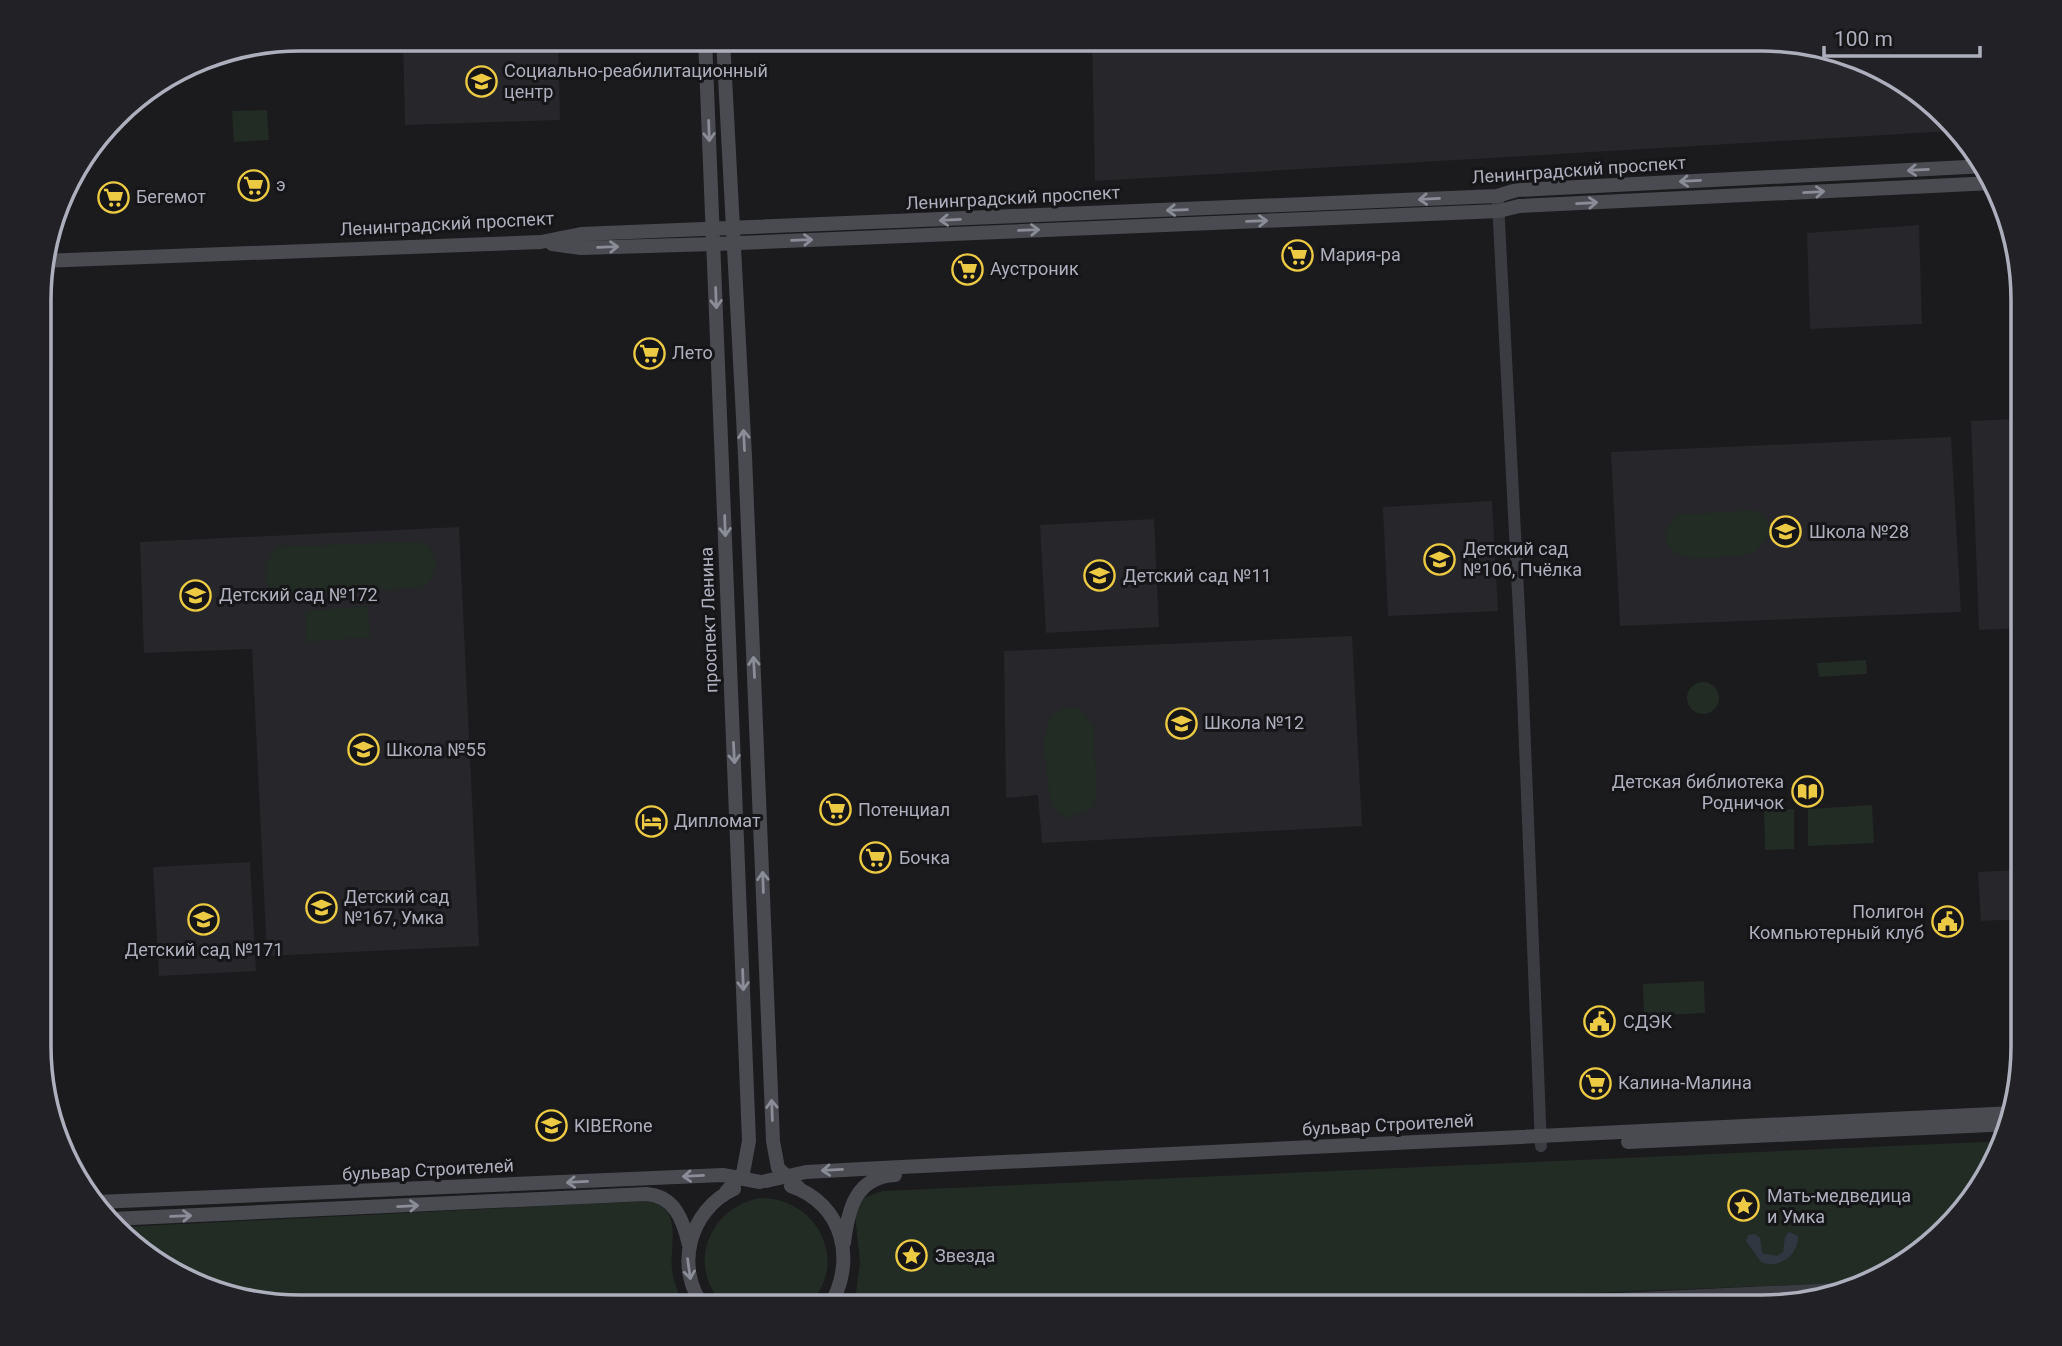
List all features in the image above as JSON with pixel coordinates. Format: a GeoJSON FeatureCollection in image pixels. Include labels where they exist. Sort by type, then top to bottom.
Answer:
{"type":"FeatureCollection","features":[{"type":"Feature","properties":{"kind":"main road","name":"проспект Ленина"},"geometry":{"type":"LineString","coordinates":[[690,1245],[699,1220],[740,1176],[747,1162],[748,1128],[706,51]]}},
{"type":"Feature","properties":{"kind":"main road"},"geometry":{"type":"LineString","coordinates":[[724,51],[773,1140],[775,1159],[783,1176],[825,1208],[839,1230],[844,1244],[844,1273],[834,1295]]}},
{"type":"Feature","properties":{"kind":"main road","name":"Ленинградский проспект"},"geometry":{"type":"LineString","coordinates":[[1498,203],[1517,190],[1973,167]]}},
{"type":"Feature","properties":{"kind":"main road","name":"Ленинградский проспект"},"geometry":{"type":"LineString","coordinates":[[54,261],[541,242],[581,234],[713,237],[1498,203],[1519,206],[1983,184]]}},
{"type":"Feature","properties":{"kind":"main road","name":"бульвар Строителей"},"geometry":{"type":"LineString","coordinates":[[844,1244],[847,1218],[857,1193],[866,1182],[881,1176],[2002,1114]]}},
{"type":"Feature","properties":{"kind":"main road","name":"бульвар Строителей"},"geometry":{"type":"LineString","coordinates":[[105,1202],[740,1176],[763,1182],[783,1176],[881,1168],[1999,1124]]}},
{"type":"Feature","properties":{"kind":"main road"},"geometry":{"type":"LineString","coordinates":[[726,1192],[763,1182],[799,1188]]}},
{"type":"Feature","properties":{"kind":"main road","name":"бульвар Строителей"},"geometry":{"type":"LineString","coordinates":[[121,1219],[646,1194],[659,1196],[672,1204],[684,1223],[690,1245]]}},
{"type":"Feature","properties":{"kind":"main road"},"geometry":{"type":"LineString","coordinates":[[690,1245],[688,1269],[698,1295]]}},
{"type":"Feature","properties":{"kind":"street"},"geometry":{"type":"LineString","coordinates":[[1498,203],[1522,670],[1540,1141]]}},
{"type":"Feature","properties":{"kind":"street"},"geometry":{"type":"LineString","coordinates":[[1705,1295],[1810,1290]]}},
{"type":"Feature","properties":{"kind":"shaded area","name":"Социально-реабилитационный центр"},"geometry":{"type":"Polygon","coordinates":[[[403,51],[558,51],[560,120],[405,125],[403,51]]]}},
{"type":"Feature","properties":{"kind":"shaded area"},"geometry":{"type":"Polygon","coordinates":[[[1092,51],[1779,51],[1827,59],[1872,76],[1914,102],[1945,131],[1095,181],[1092,51]]]}},
{"type":"Feature","properties":{"kind":"shaded area"},"geometry":{"type":"Polygon","coordinates":[[[267,110],[269,140],[234,142],[232,111],[267,110]]]}},
{"type":"Feature","properties":{"kind":"shaded area"},"geometry":{"type":"Polygon","coordinates":[[[1919,225],[1922,324],[1810,329],[1807,233],[1919,225]]]}},
{"type":"Feature","properties":{"kind":"shaded area"},"geometry":{"type":"Polygon","coordinates":[[[2011,419],[2011,629],[1979,630],[1971,421],[2011,419]]]}},
{"type":"Feature","properties":{"kind":"shaded area","name":"Школа №28"},"geometry":{"type":"Polygon","coordinates":[[[1951,437],[1961,612],[1620,626],[1611,452],[1951,437]]]}},
{"type":"Feature","properties":{"kind":"shaded area","name":"Детский сад №106, Пчёлка"},"geometry":{"type":"Polygon","coordinates":[[[1492,501],[1498,611],[1388,616],[1383,507],[1492,501]]]}},
{"type":"Feature","properties":{"kind":"shaded area"},"geometry":{"type":"Polygon","coordinates":[[[1754,510],[1767,518],[1771,534],[1753,554],[1690,557],[1670,549],[1666,540],[1668,527],[1677,515],[1754,510]]]}},
{"type":"Feature","properties":{"kind":"shaded area","name":"Детский сад №11"},"geometry":{"type":"Polygon","coordinates":[[[1154,519],[1159,627],[1046,633],[1040,525],[1154,519]]]}},
{"type":"Feature","properties":{"kind":"shaded area","name":"Школа №55"},"geometry":{"type":"Polygon","coordinates":[[[459,527],[479,946],[267,956],[252,649],[144,653],[140,542],[459,527]]]}},
{"type":"Feature","properties":{"kind":"shaded area"},"geometry":{"type":"Polygon","coordinates":[[[421,541],[434,555],[435,566],[428,584],[419,588],[278,594],[266,581],[268,558],[271,552],[279,547],[421,541]]]}},
{"type":"Feature","properties":{"kind":"shaded area"},"geometry":{"type":"Polygon","coordinates":[[[368,606],[370,637],[307,642],[305,611],[368,606]]]}},
{"type":"Feature","properties":{"kind":"shaded area","name":"Школа №12"},"geometry":{"type":"Polygon","coordinates":[[[1352,636],[1362,826],[1042,843],[1038,795],[1006,798],[1004,651],[1352,636]]]}},
{"type":"Feature","properties":{"kind":"shaded area"},"geometry":{"type":"Polygon","coordinates":[[[1866,660],[1867,674],[1819,677],[1817,663],[1866,660]]]}},
{"type":"Feature","properties":{"kind":"shaded area"},"geometry":{"type":"Polygon","coordinates":[[[1703,682],[1714,687],[1719,698],[1714,709],[1703,714],[1692,709],[1687,698],[1692,687],[1703,682]]]}},
{"type":"Feature","properties":{"kind":"shaded area"},"geometry":{"type":"Polygon","coordinates":[[[1064,707],[1078,708],[1093,724],[1097,796],[1091,809],[1067,818],[1053,809],[1045,762],[1048,723],[1054,714],[1064,707]]]}},
{"type":"Feature","properties":{"kind":"shaded area"},"geometry":{"type":"Polygon","coordinates":[[[1872,805],[1874,843],[1808,846],[1808,809],[1872,805]]]}},
{"type":"Feature","properties":{"kind":"shaded area"},"geometry":{"type":"Polygon","coordinates":[[[1794,809],[1794,849],[1765,850],[1764,810],[1794,809]]]}},
{"type":"Feature","properties":{"kind":"shaded area","name":"Детский сад №171"},"geometry":{"type":"Polygon","coordinates":[[[250,862],[256,971],[159,976],[153,867],[250,862]]]}},
{"type":"Feature","properties":{"kind":"shaded area"},"geometry":{"type":"Polygon","coordinates":[[[2011,870],[2011,920],[1981,921],[1978,872],[2011,870]]]}},
{"type":"Feature","properties":{"kind":"shaded area"},"geometry":{"type":"Polygon","coordinates":[[[1704,981],[1705,1013],[1644,1016],[1643,984],[1704,981]]]}},
{"type":"Feature","properties":{"kind":"shaded area"},"geometry":{"type":"Polygon","coordinates":[[[1992,1142],[1969,1185],[1938,1222],[1914,1244],[1887,1262],[1839,1283],[1546,1295],[856,1295],[860,1263],[855,1215],[861,1199],[882,1191],[1992,1142]]]}},
{"type":"Feature","properties":{"kind":"shaded area"},"geometry":{"type":"Polygon","coordinates":[[[760,1198],[781,1201],[799,1209],[813,1221],[827,1254],[827,1273],[816,1295],[716,1295],[707,1275],[705,1258],[708,1242],[715,1227],[727,1214],[742,1204],[760,1198]]]}},
{"type":"Feature","properties":{"kind":"shaded area"},"geometry":{"type":"Polygon","coordinates":[[[647,1201],[667,1211],[671,1219],[672,1270],[679,1295],[283,1295],[235,1287],[190,1270],[148,1244],[129,1227],[647,1201]]]}},
{"type":"Feature","properties":{"kind":"shaded area"},"geometry":{"type":"Polygon","coordinates":[[[1789,1232],[1798,1236],[1795,1249],[1787,1259],[1775,1264],[1761,1262],[1746,1241],[1748,1235],[1755,1234],[1760,1238],[1762,1253],[1777,1256],[1783,1252],[1785,1237],[1789,1232]]]}},
{"type":"Feature","properties":{"kind":"place","name":"Социально-реабилитационный центр"},"geometry":{"type":"Point","coordinates":[481,81]}},
{"type":"Feature","properties":{"kind":"place","name":"э"},"geometry":{"type":"Point","coordinates":[253,185]}},
{"type":"Feature","properties":{"kind":"place","name":"Бегемот"},"geometry":{"type":"Point","coordinates":[113,197]}},
{"type":"Feature","properties":{"kind":"place","name":"Мария-ра"},"geometry":{"type":"Point","coordinates":[1297,255]}},
{"type":"Feature","properties":{"kind":"place","name":"Аустроник"},"geometry":{"type":"Point","coordinates":[967,269]}},
{"type":"Feature","properties":{"kind":"place","name":"Лето"},"geometry":{"type":"Point","coordinates":[649,353]}},
{"type":"Feature","properties":{"kind":"place","name":"Школа №28"},"geometry":{"type":"Point","coordinates":[1786,532]}},
{"type":"Feature","properties":{"kind":"place","name":"Детский сад №106, Пчёлка"},"geometry":{"type":"Point","coordinates":[1440,559]}},
{"type":"Feature","properties":{"kind":"place","name":"Детский сад №11"},"geometry":{"type":"Point","coordinates":[1100,576]}},
{"type":"Feature","properties":{"kind":"place","name":"Детский сад №172"},"geometry":{"type":"Point","coordinates":[196,595]}},
{"type":"Feature","properties":{"kind":"place","name":"Школа №12"},"geometry":{"type":"Point","coordinates":[1181,723]}},
{"type":"Feature","properties":{"kind":"place","name":"Школа №55"},"geometry":{"type":"Point","coordinates":[363,750]}},
{"type":"Feature","properties":{"kind":"place","name":"Детская библиотека Родничок"},"geometry":{"type":"Point","coordinates":[1807,792]}},
{"type":"Feature","properties":{"kind":"place","name":"Потенциал"},"geometry":{"type":"Point","coordinates":[835,810]}},
{"type":"Feature","properties":{"kind":"place","name":"Дипломат"},"geometry":{"type":"Point","coordinates":[651,821]}},
{"type":"Feature","properties":{"kind":"place","name":"Бочка"},"geometry":{"type":"Point","coordinates":[876,858]}},
{"type":"Feature","properties":{"kind":"place","name":"Детский сад №167, Умка"},"geometry":{"type":"Point","coordinates":[321,907]}},
{"type":"Feature","properties":{"kind":"place","name":"Детский сад №171"},"geometry":{"type":"Point","coordinates":[204,919]}},
{"type":"Feature","properties":{"kind":"place","name":"Полигон Компьютерный клуб"},"geometry":{"type":"Point","coordinates":[1947,922]}},
{"type":"Feature","properties":{"kind":"place","name":"СДЭК"},"geometry":{"type":"Point","coordinates":[1600,1022]}},
{"type":"Feature","properties":{"kind":"place","name":"Калина-Малина"},"geometry":{"type":"Point","coordinates":[1595,1083]}},
{"type":"Feature","properties":{"kind":"place","name":"KIBERone"},"geometry":{"type":"Point","coordinates":[551,1126]}},
{"type":"Feature","properties":{"kind":"place","name":"Мать-медведица и Умка"},"geometry":{"type":"Point","coordinates":[1744,1206]}},
{"type":"Feature","properties":{"kind":"place","name":"Звезда"},"geometry":{"type":"Point","coordinates":[912,1256]}}]}
